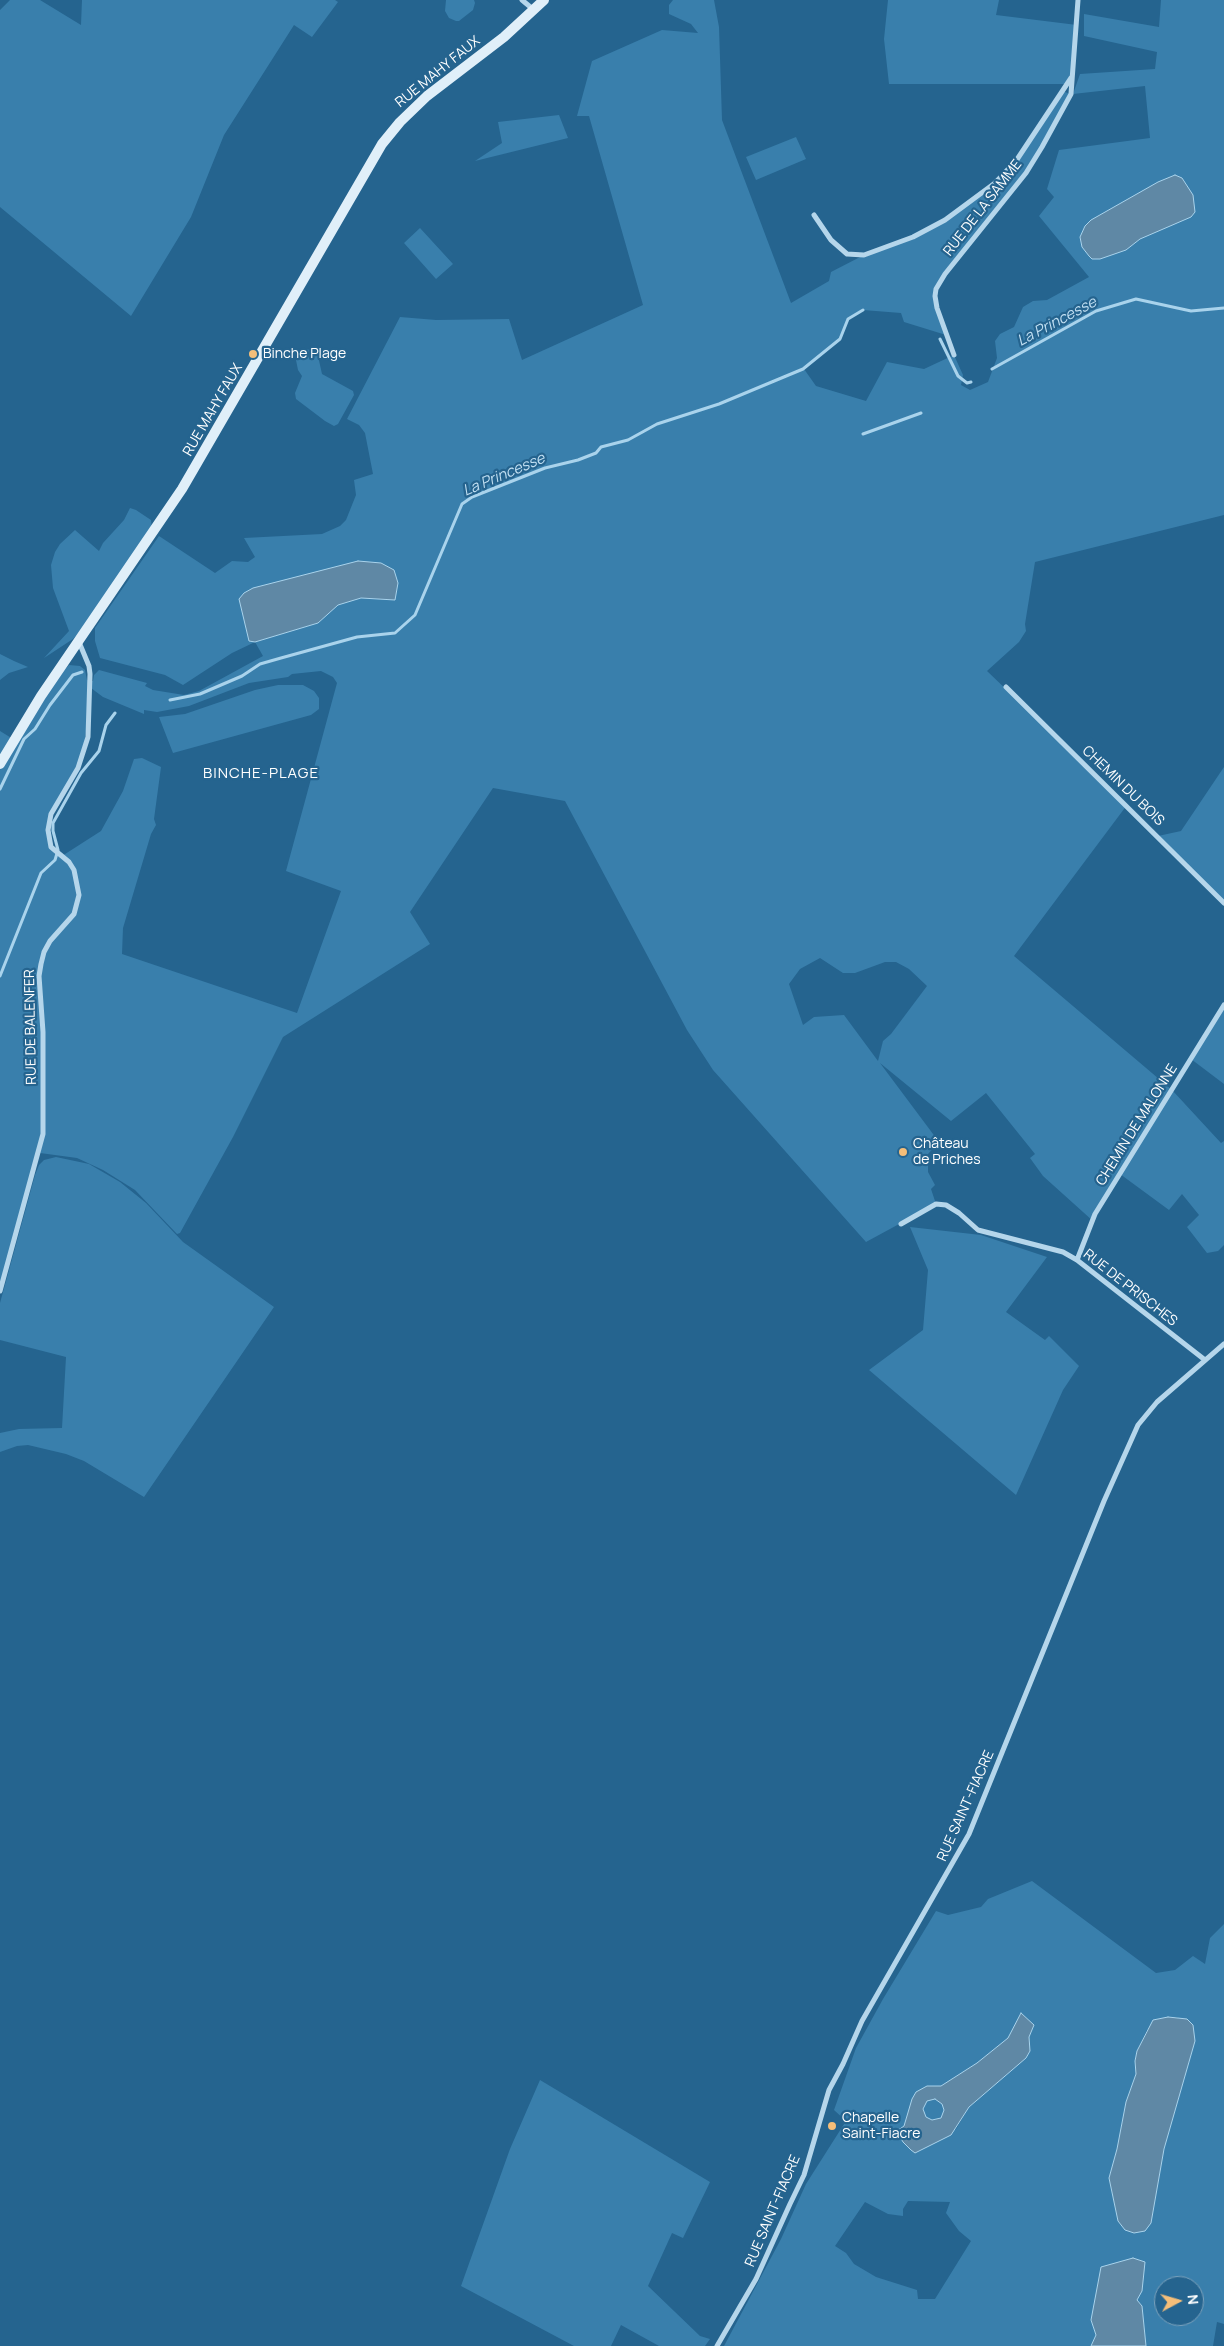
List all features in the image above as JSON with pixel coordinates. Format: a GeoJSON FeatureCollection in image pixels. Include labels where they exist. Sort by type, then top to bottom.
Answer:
{"type":"FeatureCollection","features":[{"type":"Feature","properties":{"kind":"street"},"geometry":{"type":"LineString","coordinates":[[522,0],[534,11]]}},
{"type":"Feature","properties":{"kind":"street","name":"RUE MAHY FAUX"},"geometry":{"type":"LineString","coordinates":[[0,764],[36,703],[182,489],[382,144],[400,122],[427,96],[534,11],[544,0]]}},
{"type":"Feature","properties":{"kind":"street","name":"RUE DE LA SAMME"},"geometry":{"type":"LineString","coordinates":[[954,355],[937,308],[936,289],[945,274],[1026,173],[1071,94],[1078,0]]}},
{"type":"Feature","properties":{"kind":"street"},"geometry":{"type":"LineString","coordinates":[[814,215],[831,240],[847,254],[864,255],[913,237],[945,220],[995,183],[1016,161],[1071,77]]}},
{"type":"Feature","properties":{"kind":"street","name":"RUE DE BALENFER"},"geometry":{"type":"LineString","coordinates":[[0,1291],[43,1134],[43,1032],[39,976],[40,964],[50,941],[74,914],[79,895],[74,870],[54,849],[49,840],[50,819],[78,768],[88,737],[90,674],[89,666],[78,641]]}},
{"type":"Feature","properties":{"kind":"street","name":"CHEMIN DU BOIS"},"geometry":{"type":"LineString","coordinates":[[1006,687],[1224,903]]}},
{"type":"Feature","properties":{"kind":"street","name":"CHEMIN DE MALONNE"},"geometry":{"type":"LineString","coordinates":[[1076,1260],[1095,1214],[1224,1005]]}},
{"type":"Feature","properties":{"kind":"street","name":"RUE DE PRISCHES"},"geometry":{"type":"LineString","coordinates":[[901,1224],[936,1204],[946,1205],[959,1212],[978,1230],[1063,1252],[1076,1260],[1205,1360]]}},
{"type":"Feature","properties":{"kind":"street","name":"RUE SAINT-FIACRE"},"geometry":{"type":"LineString","coordinates":[[717,2346],[756,2279],[804,2175],[829,2090],[844,2064],[862,2021],[969,1834],[1125,1451],[1138,1425],[1148,1412],[1224,1344]]}},
{"type":"Feature","properties":{"kind":"shaded area"},"geometry":{"type":"Polygon","coordinates":[[[10,0],[40,0],[81,25],[82,0],[335,0],[338,2],[312,37],[294,25],[224,135],[191,217],[131,316],[0,207],[0,10],[10,0]]]}},
{"type":"Feature","properties":{"kind":"shaded area"},"geometry":{"type":"Polygon","coordinates":[[[446,0],[474,0],[475,3],[473,10],[459,21],[456,21],[449,18],[445,11],[446,0]]]}},
{"type":"Feature","properties":{"kind":"shaded area"},"geometry":{"type":"Polygon","coordinates":[[[673,0],[714,0],[719,27],[722,120],[791,303],[829,281],[831,272],[864,255],[913,237],[945,220],[995,183],[1016,161],[1062,91],[1071,94],[1026,173],[945,274],[935,296],[946,335],[904,322],[901,313],[863,310],[848,319],[840,339],[804,369],[816,386],[866,401],[887,362],[924,369],[954,355],[963,375],[961,385],[970,390],[988,382],[997,358],[995,341],[1000,334],[1014,327],[1023,307],[1033,301],[1047,300],[1089,277],[1039,216],[1054,197],[1047,189],[1059,150],[1150,138],[1145,86],[1073,94],[1080,74],[1155,69],[1157,52],[1084,36],[1084,14],[1159,27],[1161,0],[1224,0],[1224,515],[1035,562],[1025,624],[1026,631],[1019,642],[987,671],[1127,805],[1014,956],[1172,1090],[1221,1143],[1224,1141],[1224,1245],[1218,1251],[1207,1253],[1187,1227],[1199,1215],[1182,1194],[1169,1210],[1120,1174],[1093,1221],[1043,1176],[1030,1158],[1035,1154],[986,1093],[951,1121],[880,1063],[939,1142],[928,1154],[928,1172],[935,1185],[931,1189],[936,1204],[866,1242],[713,1070],[687,1030],[565,801],[493,788],[410,912],[430,944],[283,1037],[233,1137],[180,1233],[177,1234],[135,1190],[103,1170],[77,1158],[40,1153],[0,1291],[0,731],[13,739],[69,665],[80,666],[85,670],[87,680],[90,681],[93,681],[94,675],[99,670],[147,683],[145,686],[153,690],[184,695],[199,691],[263,656],[255,642],[232,653],[183,685],[165,675],[100,658],[95,641],[95,628],[159,536],[215,573],[232,561],[248,562],[255,557],[244,538],[322,534],[340,526],[346,520],[356,495],[354,480],[373,474],[365,433],[359,425],[347,419],[400,317],[436,320],[509,319],[522,360],[643,305],[589,116],[577,116],[592,61],[662,30],[698,33],[691,24],[669,14],[669,5],[673,0]],[[394,571],[255,642],[318,623],[338,605],[361,598],[395,600],[394,571]],[[321,671],[292,674],[288,677],[249,683],[189,706],[157,712],[144,710],[144,714],[103,697],[91,688],[83,757],[51,814],[50,844],[62,856],[101,831],[123,791],[134,759],[142,758],[161,767],[154,819],[156,825],[151,834],[123,928],[122,954],[297,1013],[341,891],[286,871],[337,683],[333,677],[321,671]],[[820,958],[800,969],[789,984],[803,1025],[814,1017],[844,1015],[878,1061],[883,1041],[891,1034],[927,986],[909,969],[896,962],[885,962],[855,973],[843,973],[820,958]]]}},
{"type":"Feature","properties":{"kind":"shaded area"},"geometry":{"type":"Polygon","coordinates":[[[888,0],[999,0],[996,15],[1077,25],[1071,77],[1067,84],[889,84],[884,39],[888,0]]]}},
{"type":"Feature","properties":{"kind":"shaded area"},"geometry":{"type":"Polygon","coordinates":[[[559,115],[568,138],[475,161],[502,143],[498,122],[559,115]]]}},
{"type":"Feature","properties":{"kind":"shaded area"},"geometry":{"type":"Polygon","coordinates":[[[796,137],[806,159],[756,180],[746,157],[796,137]]]}},
{"type":"Feature","properties":{"kind":"shaded area"},"geometry":{"type":"Polygon","coordinates":[[[1175,175],[1182,178],[1193,195],[1195,212],[1191,217],[1140,239],[1126,250],[1100,259],[1092,259],[1089,256],[1082,247],[1080,237],[1085,226],[1091,220],[1158,182],[1175,175]]]}},
{"type":"Feature","properties":{"kind":"shaded area"},"geometry":{"type":"Polygon","coordinates":[[[420,228],[453,264],[436,279],[404,243],[420,228]]]}},
{"type":"Feature","properties":{"kind":"shaded area"},"geometry":{"type":"Polygon","coordinates":[[[306,349],[313,351],[318,356],[322,374],[353,391],[354,395],[338,424],[334,426],[296,399],[295,393],[302,376],[298,370],[296,360],[298,353],[306,349]]]}},
{"type":"Feature","properties":{"kind":"shaded area"},"geometry":{"type":"Polygon","coordinates":[[[130,508],[151,520],[152,529],[85,627],[73,639],[44,658],[69,631],[53,588],[51,565],[55,552],[60,544],[75,530],[99,551],[103,543],[124,520],[130,508]]]}},
{"type":"Feature","properties":{"kind":"shaded area"},"geometry":{"type":"Polygon","coordinates":[[[358,561],[381,563],[394,570],[398,583],[395,600],[361,598],[338,605],[318,623],[255,642],[249,641],[239,599],[244,593],[253,588],[358,561]]]}},
{"type":"Feature","properties":{"kind":"shaded area"},"geometry":{"type":"Polygon","coordinates":[[[0,654],[28,667],[9,673],[0,680],[0,654]]]}},
{"type":"Feature","properties":{"kind":"shaded area"},"geometry":{"type":"Polygon","coordinates":[[[278,685],[303,685],[314,691],[319,698],[319,709],[311,715],[173,753],[159,717],[185,714],[255,690],[278,685]]]}},
{"type":"Feature","properties":{"kind":"shaded area"},"geometry":{"type":"Polygon","coordinates":[[[1224,767],[1224,903],[1158,836],[1181,831],[1224,767]]]}},
{"type":"Feature","properties":{"kind":"shaded area"},"geometry":{"type":"Polygon","coordinates":[[[1224,1005],[1224,1084],[1191,1059],[1224,1005]]]}},
{"type":"Feature","properties":{"kind":"shaded area"},"geometry":{"type":"Polygon","coordinates":[[[56,1157],[89,1164],[120,1182],[146,1203],[183,1242],[274,1307],[144,1497],[84,1461],[66,1454],[28,1445],[17,1446],[0,1452],[0,1433],[19,1429],[62,1428],[66,1357],[0,1340],[0,1303],[35,1175],[39,1165],[44,1160],[56,1157]]]}},
{"type":"Feature","properties":{"kind":"shaded area"},"geometry":{"type":"Polygon","coordinates":[[[910,1227],[981,1235],[1047,1257],[1006,1312],[1045,1340],[1049,1336],[1079,1366],[1063,1390],[1016,1495],[869,1370],[923,1330],[928,1270],[910,1227]]]}},
{"type":"Feature","properties":{"kind":"shaded area"},"geometry":{"type":"Polygon","coordinates":[[[1032,1881],[1156,1973],[1175,1970],[1193,1956],[1205,1964],[1210,1938],[1224,1924],[1224,2324],[1217,2322],[1213,2346],[1146,2346],[1142,2306],[1137,2300],[1142,2291],[1091,2320],[1096,2335],[1091,2346],[724,2346],[781,2239],[806,2184],[846,2121],[834,2110],[856,2048],[883,1999],[936,1911],[948,1915],[981,1907],[988,1899],[1032,1881]],[[1021,2013],[1008,2038],[977,2063],[941,2086],[927,2086],[911,2150],[956,2129],[969,2107],[1026,2058],[1030,2051],[1029,2037],[1034,2025],[1021,2013]],[[1176,2017],[1147,2030],[1137,2051],[1135,2061],[1136,2074],[1126,2102],[1117,2150],[1109,2178],[1118,2221],[1151,2223],[1164,2149],[1195,2041],[1193,2025],[1176,2017]],[[908,2201],[903,2209],[903,2216],[888,2214],[865,2202],[835,2246],[846,2253],[854,2264],[876,2277],[917,2290],[918,2299],[935,2299],[971,2241],[959,2231],[946,2213],[950,2202],[908,2201]]]}},
{"type":"Feature","properties":{"kind":"shaded area"},"geometry":{"type":"Polygon","coordinates":[[[1021,2013],[1034,2025],[1029,2037],[1030,2051],[1026,2058],[969,2107],[951,2135],[915,2153],[911,2150],[903,2142],[897,2131],[904,2126],[916,2092],[927,2086],[941,2086],[977,2063],[1008,2038],[1021,2013]],[[935,2099],[927,2101],[923,2109],[926,2117],[932,2120],[941,2118],[944,2110],[942,2104],[935,2099]]]}},
{"type":"Feature","properties":{"kind":"shaded area"},"geometry":{"type":"Polygon","coordinates":[[[1168,2017],[1187,2019],[1193,2025],[1195,2041],[1164,2149],[1151,2223],[1145,2231],[1134,2233],[1125,2230],[1118,2221],[1109,2178],[1126,2102],[1136,2074],[1135,2061],[1137,2051],[1153,2020],[1168,2017]]]}},
{"type":"Feature","properties":{"kind":"shaded area"},"geometry":{"type":"Polygon","coordinates":[[[540,2080],[710,2182],[683,2238],[672,2233],[648,2286],[700,2336],[710,2339],[705,2346],[659,2346],[621,2325],[611,2346],[574,2346],[461,2286],[510,2149],[540,2080]]]}},
{"type":"Feature","properties":{"kind":"shaded area"},"geometry":{"type":"Polygon","coordinates":[[[933,2099],[941,2102],[944,2110],[941,2118],[933,2121],[925,2118],[922,2110],[925,2102],[933,2099]]]}},
{"type":"Feature","properties":{"kind":"shaded area"},"geometry":{"type":"Polygon","coordinates":[[[1133,2258],[1145,2262],[1142,2291],[1137,2300],[1142,2306],[1146,2346],[1091,2346],[1096,2335],[1091,2320],[1101,2267],[1133,2258]]]}},
{"type":"Feature","properties":{"kind":"waterway","name":"La Princesse"},"geometry":{"type":"LineString","coordinates":[[992,369],[1096,311],[1136,299],[1191,311],[1224,308]]}},
{"type":"Feature","properties":{"kind":"waterway","name":"La Princesse"},"geometry":{"type":"LineString","coordinates":[[170,700],[200,694],[242,676],[260,664],[357,637],[395,633],[415,615],[462,504],[472,497],[545,468],[578,460],[596,453],[601,447],[628,440],[657,424],[719,404],[803,369],[840,339],[848,319],[863,310]]}},
{"type":"Feature","properties":{"kind":"waterway"},"geometry":{"type":"LineString","coordinates":[[940,339],[958,376],[967,383],[971,382]]}},
{"type":"Feature","properties":{"kind":"waterway"},"geometry":{"type":"LineString","coordinates":[[863,434],[921,413]]}},
{"type":"Feature","properties":{"kind":"waterway"},"geometry":{"type":"LineString","coordinates":[[0,789],[24,739],[35,729],[50,705],[73,675],[82,672]]}},
{"type":"Feature","properties":{"kind":"waterway","name":"La Princesse"},"geometry":{"type":"LineString","coordinates":[[0,976],[41,873],[55,860],[58,850],[53,823],[81,773],[99,751],[106,725],[115,713]]}},
{"type":"Feature","properties":{"kind":"place","name":"Binche Plage"},"geometry":{"type":"Point","coordinates":[253,354]}},
{"type":"Feature","properties":{"kind":"place","name":"Château de Priches"},"geometry":{"type":"Point","coordinates":[903,1152]}},
{"type":"Feature","properties":{"kind":"place","name":"Chapelle Saint-Fiacre"},"geometry":{"type":"Point","coordinates":[832,2126]}},
{"type":"Feature","properties":{"kind":"district","name":"BINCHE-PLAGE"},"geometry":{"type":"Point","coordinates":[261,774]}}]}
